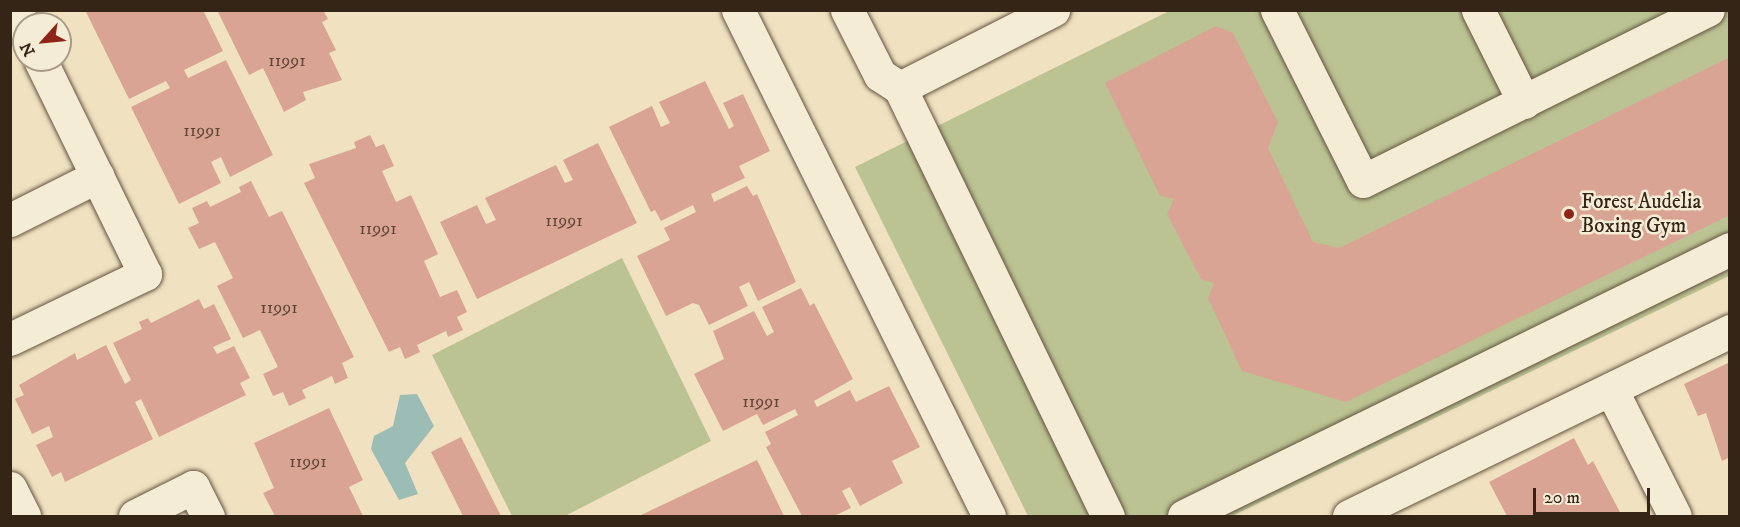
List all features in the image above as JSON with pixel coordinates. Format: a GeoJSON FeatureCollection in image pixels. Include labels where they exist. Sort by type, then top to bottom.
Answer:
{"type":"FeatureCollection","features":[{"type":"Feature","properties":{"kind":"street"},"geometry":{"type":"LineString","coordinates":[[738,10],[989,516]]}},
{"type":"Feature","properties":{"kind":"street"},"geometry":{"type":"LineString","coordinates":[[847,10],[880,75],[900,88],[1108,516]]}},
{"type":"Feature","properties":{"kind":"street"},"geometry":{"type":"LineString","coordinates":[[900,88],[1053,10]]}},
{"type":"Feature","properties":{"kind":"street"},"geometry":{"type":"LineString","coordinates":[[1277,10],[1363,181],[1708,10]]}},
{"type":"Feature","properties":{"kind":"street"},"geometry":{"type":"LineString","coordinates":[[1478,10],[1524,102]]}},
{"type":"Feature","properties":{"kind":"street"},"geometry":{"type":"LineString","coordinates":[[10,339],[145,274],[46,72]]}},
{"type":"Feature","properties":{"kind":"street"},"geometry":{"type":"LineString","coordinates":[[10,220],[98,176]]}},
{"type":"Feature","properties":{"kind":"street"},"geometry":{"type":"LineString","coordinates":[[1184,516],[1730,249]]}},
{"type":"Feature","properties":{"kind":"street"},"geometry":{"type":"LineString","coordinates":[[1349,516],[1730,332]]}},
{"type":"Feature","properties":{"kind":"street"},"geometry":{"type":"LineString","coordinates":[[1611,389],[1675,516]]}},
{"type":"Feature","properties":{"kind":"street"},"geometry":{"type":"LineString","coordinates":[[135,516],[193,487],[208,516]]}},
{"type":"Feature","properties":{"kind":"street"},"geometry":{"type":"LineString","coordinates":[[10,488],[24,516]]}},
{"type":"Feature","properties":{"kind":"green space"},"geometry":{"type":"Polygon","coordinates":[[[1169,11],[1729,11],[1729,276],[1232,516],[1028,516],[855,167],[1169,11]]]}},
{"type":"Feature","properties":{"kind":"green space"},"geometry":{"type":"Polygon","coordinates":[[[622,258],[711,441],[565,516],[512,516],[432,355],[622,258]]]}},
{"type":"Feature","properties":{"kind":"water"},"geometry":{"type":"Polygon","coordinates":[[[417,394],[434,426],[405,463],[418,494],[399,500],[371,449],[374,436],[393,426],[400,395],[417,394]]]}},
{"type":"Feature","properties":{"kind":"building"},"geometry":{"type":"Polygon","coordinates":[[[85,10],[203,10],[223,51],[184,70],[188,78],[226,60],[273,155],[230,177],[221,157],[211,162],[221,183],[179,204],[131,107],[170,88],[166,81],[129,99],[85,10]]]}},
{"type":"Feature","properties":{"kind":"building"},"geometry":{"type":"Polygon","coordinates":[[[217,10],[323,10],[328,19],[322,22],[336,50],[329,53],[342,80],[303,92],[306,100],[284,112],[263,68],[249,75],[217,10]]]}},
{"type":"Feature","properties":{"kind":"building","name":"Forest Audelia Boxing Gym"},"geometry":{"type":"Polygon","coordinates":[[[1216,26],[1233,33],[1278,122],[1268,148],[1313,242],[1339,248],[1730,57],[1730,215],[1346,402],[1242,371],[1208,298],[1214,283],[1201,279],[1167,214],[1174,199],[1160,196],[1105,83],[1216,26]]]}},
{"type":"Feature","properties":{"kind":"building"},"geometry":{"type":"Polygon","coordinates":[[[705,81],[729,129],[734,126],[723,103],[743,94],[770,151],[739,166],[745,178],[711,194],[714,202],[747,186],[753,196],[757,194],[796,282],[758,301],[749,282],[739,287],[748,306],[709,325],[699,305],[693,303],[666,316],[637,256],[670,240],[664,228],[696,212],[693,205],[661,221],[655,210],[651,212],[609,127],[652,106],[661,127],[670,123],[659,102],[705,81]]]}},
{"type":"Feature","properties":{"kind":"building"},"geometry":{"type":"Polygon","coordinates":[[[370,135],[376,147],[384,144],[394,166],[382,171],[396,202],[411,195],[438,254],[424,261],[440,297],[457,290],[467,312],[457,317],[463,330],[448,337],[446,331],[417,345],[420,352],[405,359],[400,347],[389,352],[304,183],[315,178],[309,164],[356,148],[354,142],[370,135]]]}},
{"type":"Feature","properties":{"kind":"building"},"geometry":{"type":"Polygon","coordinates":[[[598,143],[637,223],[477,299],[440,222],[477,205],[486,224],[496,220],[485,198],[556,165],[565,183],[573,180],[563,160],[598,143]]]}},
{"type":"Feature","properties":{"kind":"building"},"geometry":{"type":"Polygon","coordinates":[[[251,181],[269,217],[282,211],[354,357],[342,363],[348,378],[335,384],[332,376],[302,390],[306,398],[289,406],[283,392],[273,396],[263,374],[278,367],[260,330],[243,338],[217,286],[233,278],[215,242],[199,249],[188,228],[199,223],[192,208],[207,201],[210,207],[241,192],[239,187],[251,181]]]}},
{"type":"Feature","properties":{"kind":"building"},"geometry":{"type":"Polygon","coordinates":[[[801,288],[810,306],[814,303],[853,379],[814,401],[817,407],[850,390],[856,402],[889,386],[920,447],[892,461],[903,483],[860,506],[850,487],[842,491],[851,508],[834,516],[802,516],[766,447],[771,444],[765,432],[798,415],[795,409],[763,425],[757,414],[723,431],[694,374],[724,359],[713,331],[754,311],[767,336],[774,332],[762,307],[801,288]]]}},
{"type":"Feature","properties":{"kind":"building"},"geometry":{"type":"Polygon","coordinates":[[[199,299],[204,309],[214,304],[231,339],[213,347],[217,354],[234,346],[250,378],[240,383],[246,395],[159,437],[141,399],[135,402],[153,439],[65,482],[61,472],[52,477],[36,445],[53,437],[49,426],[32,434],[15,399],[24,395],[19,385],[75,353],[77,360],[106,345],[125,384],[131,380],[113,343],[142,329],[139,322],[148,318],[151,323],[199,299]]]}},
{"type":"Feature","properties":{"kind":"building"},"geometry":{"type":"Polygon","coordinates":[[[1730,362],[1730,457],[1722,461],[1706,413],[1698,416],[1684,384],[1730,362]]]}},
{"type":"Feature","properties":{"kind":"building"},"geometry":{"type":"Polygon","coordinates":[[[329,408],[363,480],[349,487],[363,516],[275,516],[263,493],[274,488],[254,443],[329,408]]]}},
{"type":"Feature","properties":{"kind":"building"},"geometry":{"type":"Polygon","coordinates":[[[461,437],[501,516],[463,516],[431,452],[461,437]]]}},
{"type":"Feature","properties":{"kind":"building"},"geometry":{"type":"Polygon","coordinates":[[[1574,438],[1588,465],[1593,461],[1622,516],[1507,516],[1489,482],[1574,438]]]}},
{"type":"Feature","properties":{"kind":"building"},"geometry":{"type":"Polygon","coordinates":[[[757,460],[784,516],[639,516],[757,460]]]}},
{"type":"Feature","properties":{"kind":"place","name":"Forest Audelia Boxing Gym"},"geometry":{"type":"Point","coordinates":[1569,214]}}]}
